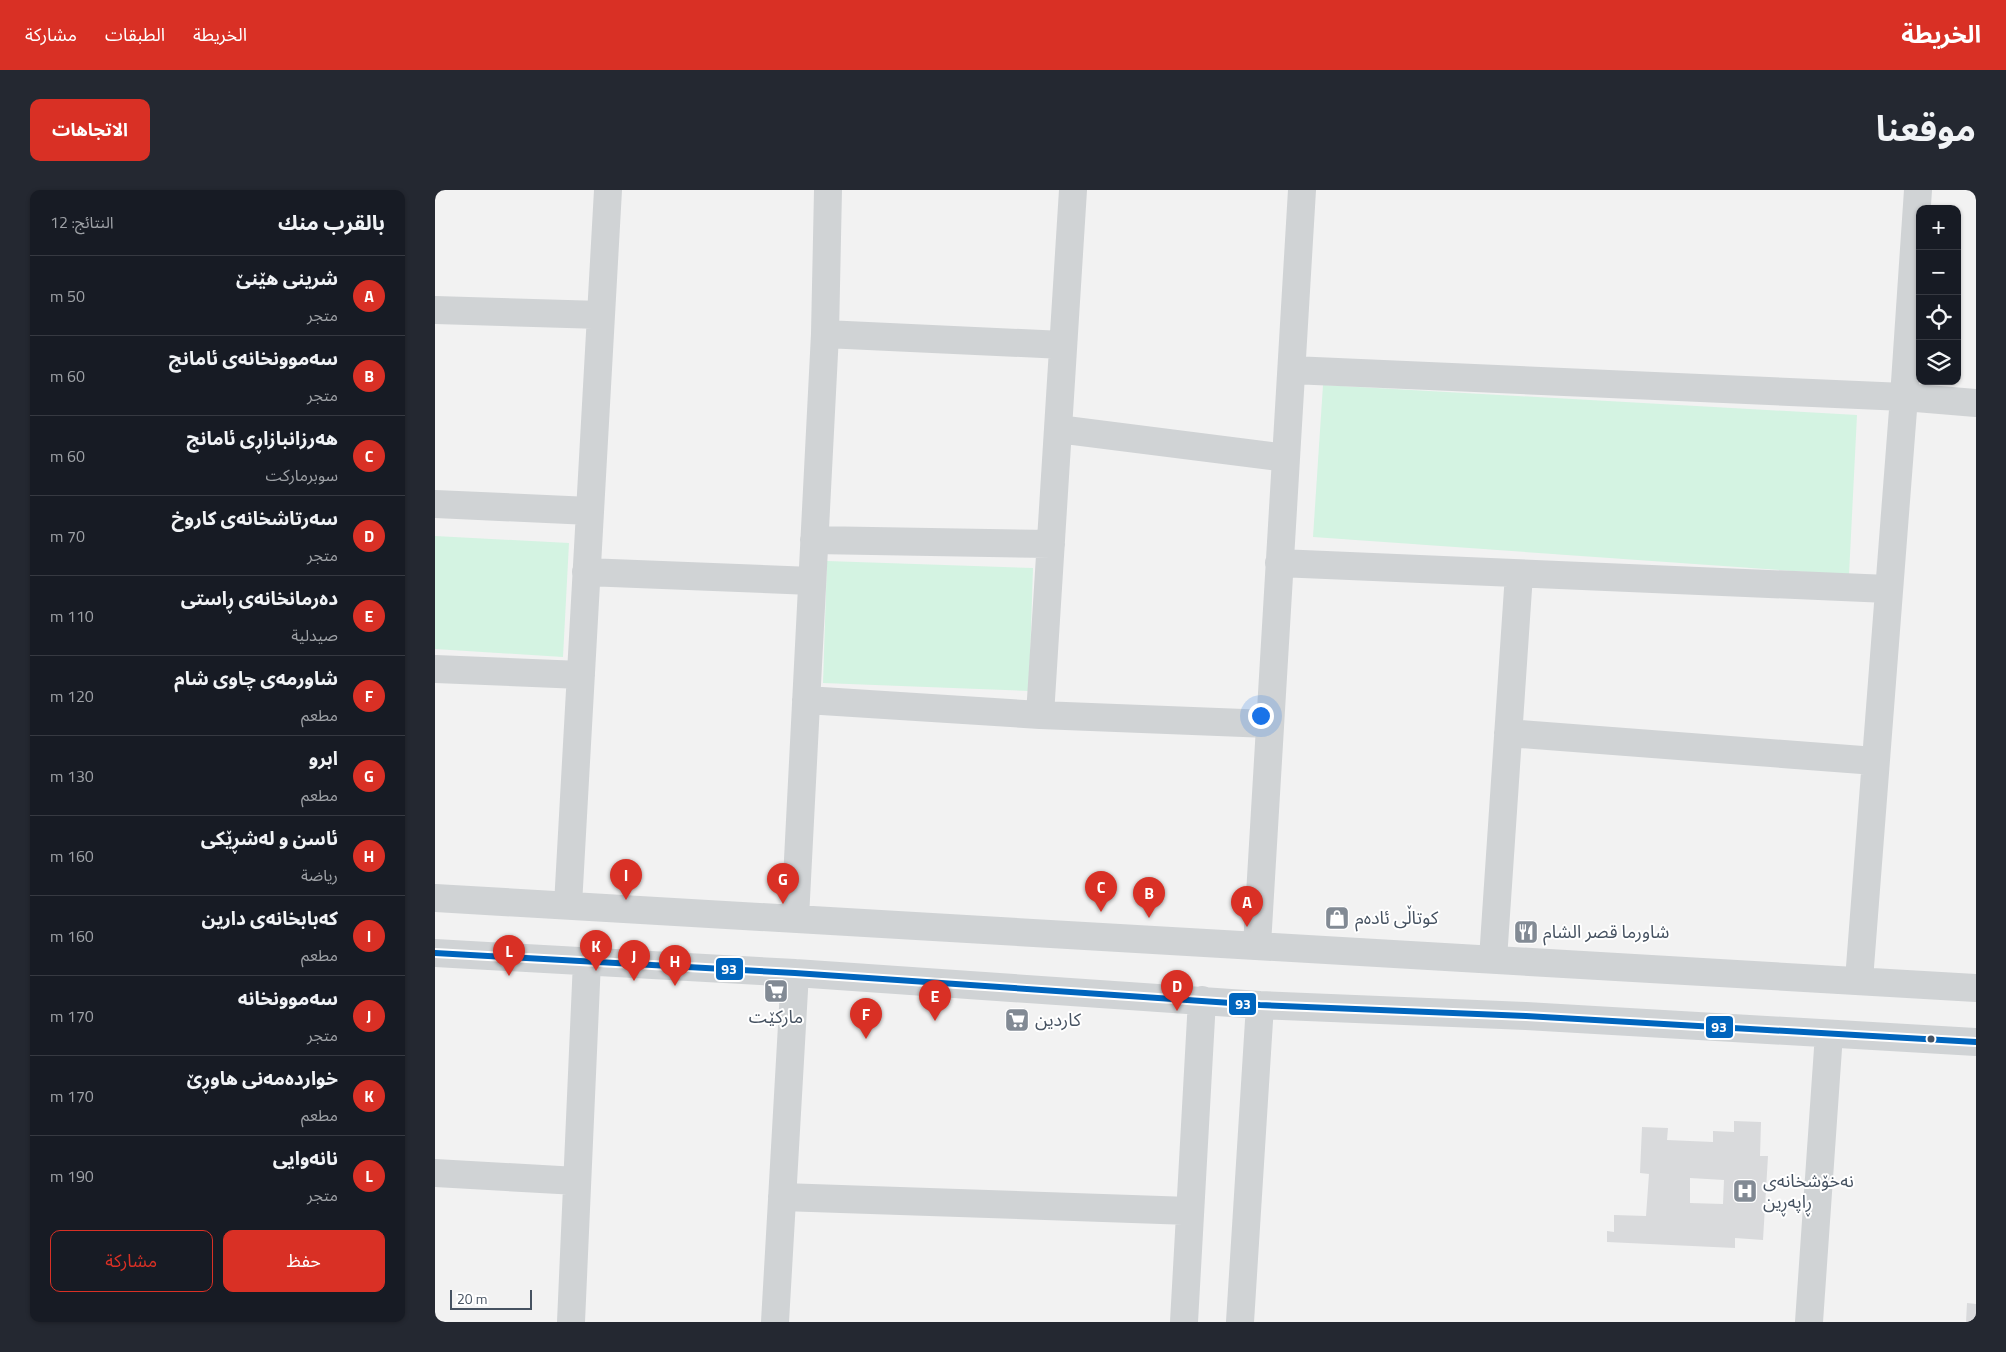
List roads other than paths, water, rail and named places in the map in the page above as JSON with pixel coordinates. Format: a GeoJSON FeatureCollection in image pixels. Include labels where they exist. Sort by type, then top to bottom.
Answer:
{"type":"FeatureCollection","features":[{"type":"Feature","properties":{"kind":"street"},"geometry":{"type":"LineString","coordinates":[[568,905],[608,190]]}},
{"type":"Feature","properties":{"kind":"street"},"geometry":{"type":"LineString","coordinates":[[795,918],[825,334],[828,190]]}},
{"type":"Feature","properties":{"kind":"street"},"geometry":{"type":"LineString","coordinates":[[1039,715],[1073,190]]}},
{"type":"Feature","properties":{"kind":"street"},"geometry":{"type":"LineString","coordinates":[[1257,945],[1301,190]]}},
{"type":"Feature","properties":{"kind":"street"},"geometry":{"type":"LineString","coordinates":[[1859,980],[1918,190]]}},
{"type":"Feature","properties":{"kind":"street"},"geometry":{"type":"LineString","coordinates":[[435,310],[601,315]]}},
{"type":"Feature","properties":{"kind":"street"},"geometry":{"type":"LineString","coordinates":[[825,334],[1063,346]]}},
{"type":"Feature","properties":{"kind":"street"},"geometry":{"type":"LineString","coordinates":[[1292,370],[1904,397],[1976,403]]}},
{"type":"Feature","properties":{"kind":"street"},"geometry":{"type":"LineString","coordinates":[[1058,429],[1286,458]]}},
{"type":"Feature","properties":{"kind":"street"},"geometry":{"type":"LineString","coordinates":[[435,504],[590,511]]}},
{"type":"Feature","properties":{"kind":"street"},"geometry":{"type":"LineString","coordinates":[[814,540],[1051,544]]}},
{"type":"Feature","properties":{"kind":"street"},"geometry":{"type":"LineString","coordinates":[[1279,563],[1888,589]]}},
{"type":"Feature","properties":{"kind":"street"},"geometry":{"type":"LineString","coordinates":[[586,572],[812,581]]}},
{"type":"Feature","properties":{"kind":"street"},"geometry":{"type":"LineString","coordinates":[[1493,959],[1519,574]]}},
{"type":"Feature","properties":{"kind":"street"},"geometry":{"type":"LineString","coordinates":[[435,669],[581,675]]}},
{"type":"Feature","properties":{"kind":"street"},"geometry":{"type":"LineString","coordinates":[[806,700],[1039,715],[1269,724]]}},
{"type":"Feature","properties":{"kind":"street"},"geometry":{"type":"LineString","coordinates":[[1508,733],[1875,761]]}},
{"type":"Feature","properties":{"kind":"street"},"geometry":{"type":"LineString","coordinates":[[435,898],[1976,988]]}},
{"type":"Feature","properties":{"kind":"street"},"geometry":{"type":"LineString","coordinates":[[435,953],[795,974],[1260,1005],[1526,1016],[1976,1042]]}},
{"type":"Feature","properties":{"kind":"street"},"geometry":{"type":"LineString","coordinates":[[571,1322],[587,962]]}},
{"type":"Feature","properties":{"kind":"street"},"geometry":{"type":"LineString","coordinates":[[775,1322],[795,974]]}},
{"type":"Feature","properties":{"kind":"street"},"geometry":{"type":"LineString","coordinates":[[1184,1322],[1202,1000]]}},
{"type":"Feature","properties":{"kind":"street"},"geometry":{"type":"LineString","coordinates":[[1240,1322],[1260,1005]]}},
{"type":"Feature","properties":{"kind":"street"},"geometry":{"type":"LineString","coordinates":[[1809,1322],[1829,1034]]}},
{"type":"Feature","properties":{"kind":"street"},"geometry":{"type":"LineString","coordinates":[[435,1173],[577,1181]]}},
{"type":"Feature","properties":{"kind":"street"},"geometry":{"type":"LineString","coordinates":[[782,1197],[1190,1211]]}},
{"type":"Feature","properties":{"kind":"place","name":"کەبابخانەی دارین"},"geometry":{"type":"Point","coordinates":[626,900]}},
{"type":"Feature","properties":{"kind":"place","name":"ابرو"},"geometry":{"type":"Point","coordinates":[783,904]}},
{"type":"Feature","properties":{"kind":"place","name":"هەرزانبازاڕی ئامانج"},"geometry":{"type":"Point","coordinates":[1101,912]}},
{"type":"Feature","properties":{"kind":"place","name":"سەموونخانەی ئامانج"},"geometry":{"type":"Point","coordinates":[1149,918]}},
{"type":"Feature","properties":{"kind":"place","name":"کوتاڵی ئادەم"},"geometry":{"type":"Point","coordinates":[1337,918]}},
{"type":"Feature","properties":{"kind":"place","name":"شرینی هێنێ"},"geometry":{"type":"Point","coordinates":[1247,927]}},
{"type":"Feature","properties":{"kind":"place","name":"شاورما قصر الشام"},"geometry":{"type":"Point","coordinates":[1526,932]}},
{"type":"Feature","properties":{"kind":"place","name":"خواردەمەنی هاوڕێ"},"geometry":{"type":"Point","coordinates":[596,971]}},
{"type":"Feature","properties":{"kind":"place","name":"نانەوایی"},"geometry":{"type":"Point","coordinates":[509,976]}},
{"type":"Feature","properties":{"kind":"place","name":"سەموونخانە"},"geometry":{"type":"Point","coordinates":[634,981]}},
{"type":"Feature","properties":{"kind":"place","name":"ئاسن و لەشڕێکی"},"geometry":{"type":"Point","coordinates":[675,986]}},
{"type":"Feature","properties":{"kind":"place","name":"مارکێت"},"geometry":{"type":"Point","coordinates":[776,991]}},
{"type":"Feature","properties":{"kind":"place","name":"سەرتاشخانەی کاروخ"},"geometry":{"type":"Point","coordinates":[1177,1011]}},
{"type":"Feature","properties":{"kind":"place","name":"كاردين"},"geometry":{"type":"Point","coordinates":[1017,1020]}},
{"type":"Feature","properties":{"kind":"place","name":"دەرمانخانەی ڕاستی"},"geometry":{"type":"Point","coordinates":[935,1021]}},
{"type":"Feature","properties":{"kind":"place","name":"شاورمەی چاوی شام"},"geometry":{"type":"Point","coordinates":[866,1039]}},
{"type":"Feature","properties":{"kind":"place","name":"نەخۆشخانەی ڕاپەڕین"},"geometry":{"type":"Point","coordinates":[1745,1191]}}]}
